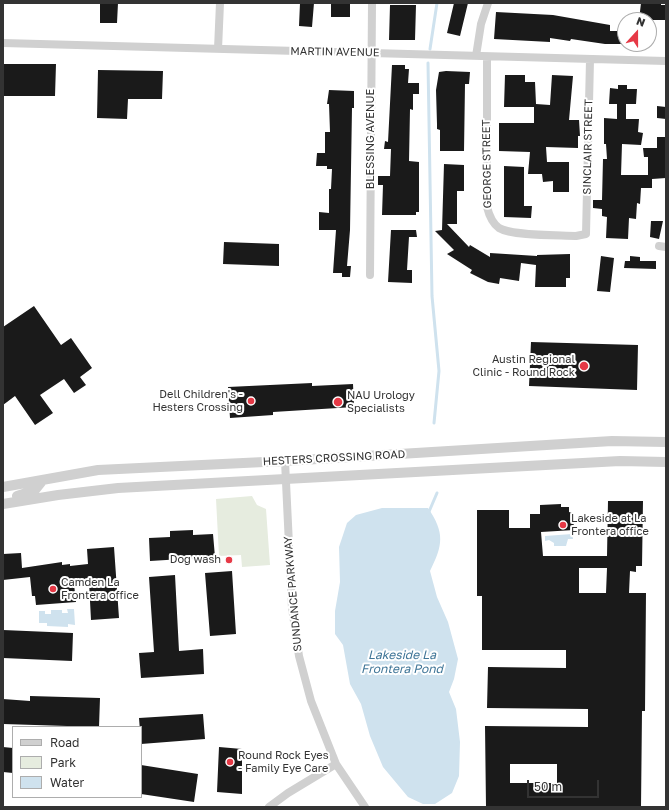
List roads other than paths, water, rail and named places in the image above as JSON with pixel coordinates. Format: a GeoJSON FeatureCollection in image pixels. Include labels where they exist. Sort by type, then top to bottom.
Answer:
{"type":"FeatureCollection","features":[{"type":"Feature","properties":{"kind":"street"},"geometry":{"type":"LineString","coordinates":[[218,49],[220,3]]}},
{"type":"Feature","properties":{"kind":"street","name":"BLESSING AVENUE"},"geometry":{"type":"LineString","coordinates":[[370,275],[372,3]]}},
{"type":"Feature","properties":{"kind":"street"},"geometry":{"type":"LineString","coordinates":[[476,56],[481,24],[488,3]]}},
{"type":"Feature","properties":{"kind":"street","name":"MARTIN AVENUE"},"geometry":{"type":"LineString","coordinates":[[3,44],[666,61]]}},
{"type":"Feature","properties":{"kind":"street","name":"GEORGE STREET"},"geometry":{"type":"LineString","coordinates":[[487,57],[487,207],[489,215],[499,227],[510,232],[576,236],[586,234]]}},
{"type":"Feature","properties":{"kind":"street","name":"SINCLAIR STREET"},"geometry":{"type":"LineString","coordinates":[[586,234],[590,60]]}},
{"type":"Feature","properties":{"kind":"street","name":"HESTERS CROSSING ROAD"},"geometry":{"type":"LineString","coordinates":[[3,487],[98,470],[285,461],[612,441],[666,442]]}},
{"type":"Feature","properties":{"kind":"street","name":"HESTERS CROSSING ROAD"},"geometry":{"type":"LineString","coordinates":[[3,504],[58,495],[118,488],[620,460],[666,462]]}},
{"type":"Feature","properties":{"kind":"street","name":"SUNDANCE PARKWAY"},"geometry":{"type":"LineString","coordinates":[[285,461],[292,608],[299,656],[311,701],[336,764],[365,807]]}},
{"type":"Feature","properties":{"kind":"street"},"geometry":{"type":"LineString","coordinates":[[3,498],[26,494],[35,490],[43,480]]}},
{"type":"Feature","properties":{"kind":"street"},"geometry":{"type":"LineString","coordinates":[[269,807],[288,793],[336,764]]}},
{"type":"Feature","properties":{"kind":"water","name":"Lakeside La Frontera Pond"},"geometry":{"type":"Polygon","coordinates":[[[382,508],[428,508],[434,517],[440,532],[440,546],[438,554],[430,571],[437,597],[448,622],[458,659],[454,679],[449,692],[456,709],[460,742],[459,776],[452,793],[435,804],[423,804],[408,797],[383,767],[370,736],[361,704],[350,684],[343,645],[335,634],[335,611],[340,582],[339,547],[347,523],[356,515],[382,508]]]}},
{"type":"Feature","properties":{"kind":"water"},"geometry":{"type":"Polygon","coordinates":[[[572,534],[573,539],[568,539],[566,546],[554,546],[554,543],[549,540],[545,541],[545,536],[572,534]]]}},
{"type":"Feature","properties":{"kind":"water"},"geometry":{"type":"Polygon","coordinates":[[[67,609],[74,609],[75,625],[68,624],[68,627],[47,626],[47,623],[39,623],[39,611],[45,611],[45,614],[51,614],[51,610],[62,610],[62,613],[68,613],[67,609]]]}},
{"type":"Feature","properties":{"kind":"waterway"},"geometry":{"type":"LineString","coordinates":[[430,49],[437,3]]}},
{"type":"Feature","properties":{"kind":"waterway"},"geometry":{"type":"LineString","coordinates":[[428,63],[432,296],[439,371],[434,423]]}},
{"type":"Feature","properties":{"kind":"waterway"},"geometry":{"type":"LineString","coordinates":[[428,514],[437,493]]}},
{"type":"Feature","properties":{"kind":"place","name":"Austin Regional Clinic - Round Rock"},"geometry":{"type":"Point","coordinates":[584,366]}},
{"type":"Feature","properties":{"kind":"place","name":"Dell Children's - Hesters Crossing"},"geometry":{"type":"Point","coordinates":[251,401]}},
{"type":"Feature","properties":{"kind":"place","name":"NAU Urology Specialists"},"geometry":{"type":"Point","coordinates":[338,402]}},
{"type":"Feature","properties":{"kind":"place","name":"Lakeside at La Frontera office"},"geometry":{"type":"Point","coordinates":[563,525]}},
{"type":"Feature","properties":{"kind":"place","name":"Dog wash"},"geometry":{"type":"Point","coordinates":[229,560]}},
{"type":"Feature","properties":{"kind":"place","name":"Camden La Frontera office"},"geometry":{"type":"Point","coordinates":[53,589]}},
{"type":"Feature","properties":{"kind":"place","name":"Round Rock Eyes - Family Eye Care"},"geometry":{"type":"Point","coordinates":[230,762]}}]}
